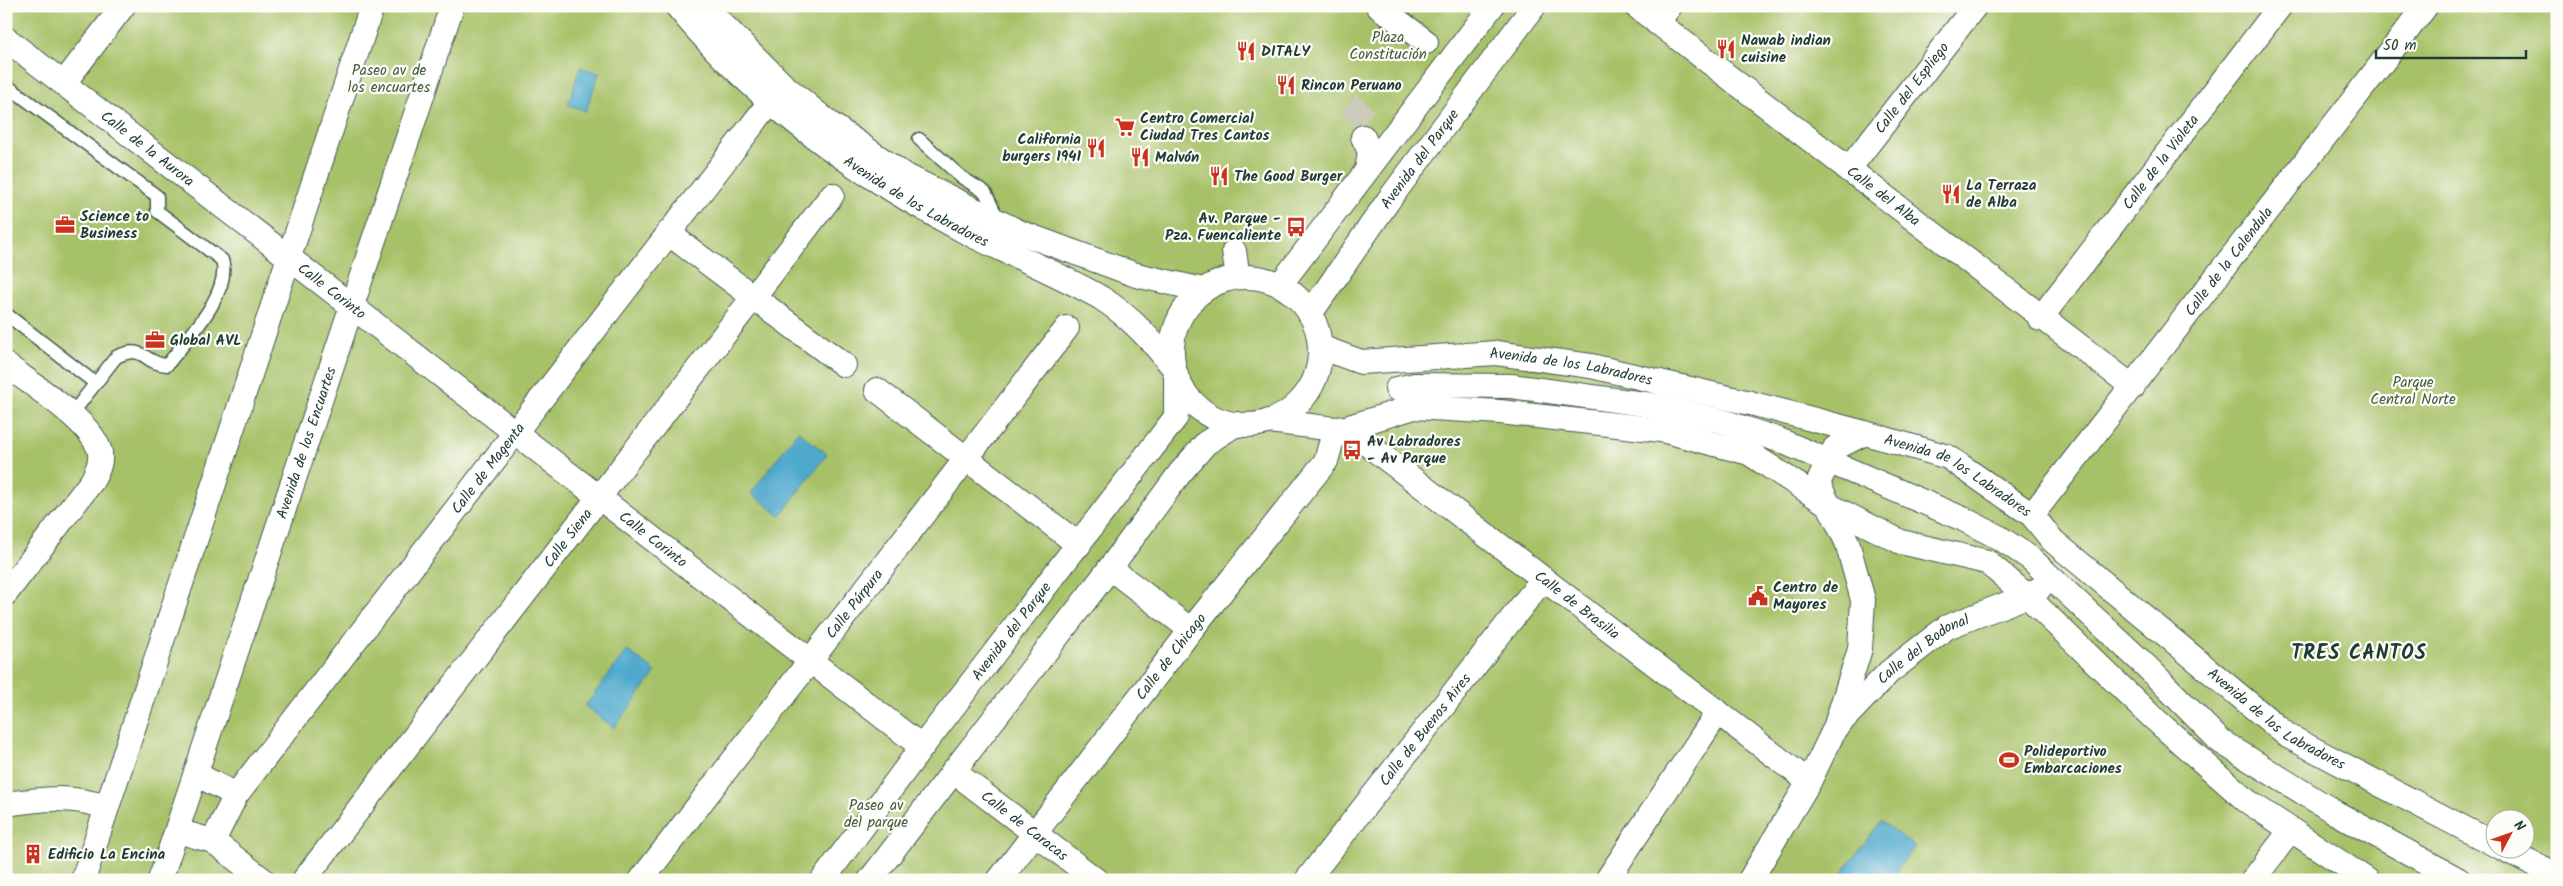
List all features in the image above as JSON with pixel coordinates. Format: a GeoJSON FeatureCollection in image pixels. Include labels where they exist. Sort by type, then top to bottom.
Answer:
{"type":"FeatureCollection","features":[{"type":"Feature","properties":{"kind":"street"},"geometry":{"type":"LineString","coordinates":[[64,84],[123,6]]}},
{"type":"Feature","properties":{"kind":"street","name":"Avenida de los Encuartes"},"geometry":{"type":"LineString","coordinates":[[160,880],[452,6]]}},
{"type":"Feature","properties":{"kind":"street","name":"Avenida de los Labradores"},"geometry":{"type":"LineString","coordinates":[[677,6],[726,62],[770,102],[827,146],[899,193],[968,233],[1033,263],[1102,299],[1145,334],[1175,372]]}},
{"type":"Feature","properties":{"kind":"street","name":"Avenida de los Labradores"},"geometry":{"type":"LineString","coordinates":[[704,6],[783,85],[829,123],[904,175],[1020,232],[1136,275],[1203,290]]}},
{"type":"Feature","properties":{"kind":"street"},"geometry":{"type":"LineString","coordinates":[[1378,6],[1426,42]]}},
{"type":"Feature","properties":{"kind":"street"},"geometry":{"type":"LineString","coordinates":[[1280,285],[1492,6]]}},
{"type":"Feature","properties":{"kind":"street","name":"Avenida del Parque"},"geometry":{"type":"LineString","coordinates":[[1310,314],[1388,201],[1534,6]]}},
{"type":"Feature","properties":{"kind":"street","name":"Calle del Alba"},"geometry":{"type":"LineString","coordinates":[[1636,6],[1664,15],[1848,170],[2040,319],[2133,387]]}},
{"type":"Feature","properties":{"kind":"street","name":"Calle del Espliego"},"geometry":{"type":"LineString","coordinates":[[1848,170],[1975,6]]}},
{"type":"Feature","properties":{"kind":"street","name":"Calle de la Violeta"},"geometry":{"type":"LineString","coordinates":[[2040,319],[2280,6]]}},
{"type":"Feature","properties":{"kind":"street","name":"Calle de la Calendula"},"geometry":{"type":"LineString","coordinates":[[2032,516],[2426,6]]}},
{"type":"Feature","properties":{"kind":"street"},"geometry":{"type":"LineString","coordinates":[[83,880],[105,807],[289,258],[369,8]]}},
{"type":"Feature","properties":{"kind":"street","name":"Calle de la Aurora"},"geometry":{"type":"LineString","coordinates":[[6,39],[289,258]]}},
{"type":"Feature","properties":{"kind":"street","name":"Calle de Magenta"},"geometry":{"type":"LineString","coordinates":[[214,841],[236,795],[770,102]]}},
{"type":"Feature","properties":{"kind":"street"},"geometry":{"type":"LineString","coordinates":[[1367,170],[1370,152],[1369,132],[1390,131],[1402,125]]}},
{"type":"Feature","properties":{"kind":"street","name":"Calle Siena"},"geometry":{"type":"LineString","coordinates":[[304,880],[832,195]]}},
{"type":"Feature","properties":{"kind":"street"},"geometry":{"type":"LineString","coordinates":[[668,232],[844,365]]}},
{"type":"Feature","properties":{"kind":"street"},"geometry":{"type":"LineString","coordinates":[[1234,250],[1238,277]]}},
{"type":"Feature","properties":{"kind":"street","name":"Calle Corinto"},"geometry":{"type":"LineString","coordinates":[[289,258],[922,747]]}},
{"type":"Feature","properties":{"kind":"street"},"geometry":{"type":"LineString","coordinates":[[1238,277],[1261,278],[1280,285],[1297,297],[1310,314],[1320,347],[1318,371],[1307,393],[1291,410],[1269,421],[1253,425],[1236,424],[1217,419],[1199,408],[1185,393],[1175,372],[1172,351],[1176,328],[1187,307],[1203,290],[1221,281],[1238,277]]}},
{"type":"Feature","properties":{"kind":"street","name":"Calle Púrpura"},"geometry":{"type":"LineString","coordinates":[[641,880],[1067,328]]}},
{"type":"Feature","properties":{"kind":"street","name":"Avenida de los Labradores"},"geometry":{"type":"LineString","coordinates":[[1320,347],[1361,362],[1496,353],[1591,366],[1750,403],[1948,457],[2032,516],[2053,541],[2288,736],[2486,840]]}},
{"type":"Feature","properties":{"kind":"street"},"geometry":{"type":"LineString","coordinates":[[6,365],[90,430],[100,450],[99,468],[92,481],[6,592]]}},
{"type":"Feature","properties":{"kind":"street","name":"Avenida del Parque"},"geometry":{"type":"LineString","coordinates":[[823,880],[922,747],[1176,417],[1175,372]]}},
{"type":"Feature","properties":{"kind":"street"},"geometry":{"type":"LineString","coordinates":[[1397,389],[1415,385],[1511,386],[1659,406],[1725,422],[1828,461],[1963,519],[2000,538],[2030,558],[2146,666],[2220,741],[2336,813],[2459,880]]}},
{"type":"Feature","properties":{"kind":"street"},"geometry":{"type":"LineString","coordinates":[[877,390],[1079,544]]}},
{"type":"Feature","properties":{"kind":"street"},"geometry":{"type":"LineString","coordinates":[[1269,421],[1340,428],[1414,407],[1500,412],[1660,430],[1749,452],[1832,507],[1901,542],[1987,562],[2027,596],[2150,715],[2247,801],[2367,880]]}},
{"type":"Feature","properties":{"kind":"street"},"geometry":{"type":"LineString","coordinates":[[870,880],[1110,568],[1180,473],[1206,443],[1236,424]]}},
{"type":"Feature","properties":{"kind":"street","name":"Calle de Brasilia"},"geometry":{"type":"LineString","coordinates":[[1340,428],[1543,579],[1809,782]]}},
{"type":"Feature","properties":{"kind":"street","name":"Calle de Chicago"},"geometry":{"type":"LineString","coordinates":[[999,880],[1190,630],[1326,461],[1340,428]]}},
{"type":"Feature","properties":{"kind":"street"},"geometry":{"type":"LineString","coordinates":[[1828,461],[1835,448],[1865,433]]}},
{"type":"Feature","properties":{"kind":"street","name":"Calle del Bodonal"},"geometry":{"type":"LineString","coordinates":[[1750,880],[1809,782],[1835,728],[1860,649],[1863,600],[1847,542],[1832,507],[1818,482],[1828,461]]}},
{"type":"Feature","properties":{"kind":"street"},"geometry":{"type":"LineString","coordinates":[[2027,596],[2041,587],[2055,563],[2053,541]]}},
{"type":"Feature","properties":{"kind":"street"},"geometry":{"type":"LineString","coordinates":[[1110,568],[1190,630]]}},
{"type":"Feature","properties":{"kind":"street","name":"Calle de Buenos Aires"},"geometry":{"type":"LineString","coordinates":[[1308,880],[1543,579]]}},
{"type":"Feature","properties":{"kind":"street","name":"Calle del Bodonal"},"geometry":{"type":"LineString","coordinates":[[1835,728],[1889,672],[1947,627],[2027,596]]}},
{"type":"Feature","properties":{"kind":"street"},"geometry":{"type":"LineString","coordinates":[[1607,880],[1718,712]]}},
{"type":"Feature","properties":{"kind":"street","name":"Calle de Caracas"},"geometry":{"type":"LineString","coordinates":[[953,771],[1096,880]]}},
{"type":"Feature","properties":{"kind":"street"},"geometry":{"type":"LineString","coordinates":[[196,774],[236,795]]}},
{"type":"Feature","properties":{"kind":"street"},"geometry":{"type":"LineString","coordinates":[[6,804],[43,799],[84,799],[105,807]]}},
{"type":"Feature","properties":{"kind":"street"},"geometry":{"type":"LineString","coordinates":[[2253,880],[2291,830]]}},
{"type":"Feature","properties":{"kind":"street"},"geometry":{"type":"LineString","coordinates":[[177,831],[214,841],[262,880]]}},
{"type":"Feature","properties":{"kind":"street"},"geometry":{"type":"LineString","coordinates":[[2522,858],[2557,875]]}},
{"type":"Feature","properties":{"kind":"lane"},"geometry":{"type":"LineString","coordinates":[[6,85],[157,196],[157,211],[222,260],[225,270],[211,308],[167,365],[158,364],[139,351],[125,352],[116,357],[70,415]]}},
{"type":"Feature","properties":{"kind":"lane"},"geometry":{"type":"LineString","coordinates":[[919,140],[961,177],[985,192],[1000,223]]}},
{"type":"Feature","properties":{"kind":"lane"},"geometry":{"type":"LineString","coordinates":[[6,314],[95,383]]}},
{"type":"Feature","properties":{"kind":"green space"},"geometry":{"type":"Polygon","coordinates":[[[6,6],[2557,6],[2557,880],[6,880],[6,6]]]}},
{"type":"Feature","properties":{"kind":"water"},"geometry":{"type":"Polygon","coordinates":[[[580,67],[599,73],[586,111],[568,105],[580,67]]]}},
{"type":"Feature","properties":{"kind":"water"},"geometry":{"type":"Polygon","coordinates":[[[798,431],[827,454],[780,516],[751,493],[798,431]]]}},
{"type":"Feature","properties":{"kind":"water"},"geometry":{"type":"Polygon","coordinates":[[[627,650],[656,672],[614,728],[585,706],[627,650]]]}},
{"type":"Feature","properties":{"kind":"water"},"geometry":{"type":"Polygon","coordinates":[[[1881,821],[1915,847],[1889,880],[1837,880],[1881,821]]]}},
{"type":"Feature","properties":{"kind":"tunnel"},"geometry":{"type":"LineString","coordinates":[[1348,104],[1374,126]]}},
{"type":"Feature","properties":{"kind":"place","name":"Nawab indian cuisine"},"geometry":{"type":"Point","coordinates":[1726,49]}},
{"type":"Feature","properties":{"kind":"place","name":"DITALY"},"geometry":{"type":"Point","coordinates":[1246,51]}},
{"type":"Feature","properties":{"kind":"place","name":"Rincon Peruano"},"geometry":{"type":"Point","coordinates":[1286,85]}},
{"type":"Feature","properties":{"kind":"place","name":"Centro Comercial Ciudad Tres Cantos"},"geometry":{"type":"Point","coordinates":[1125,127]}},
{"type":"Feature","properties":{"kind":"place","name":"California burgers 1941"},"geometry":{"type":"Point","coordinates":[1096,148]}},
{"type":"Feature","properties":{"kind":"place","name":"Malvón"},"geometry":{"type":"Point","coordinates":[1140,157]}},
{"type":"Feature","properties":{"kind":"place","name":"The Good Burger"},"geometry":{"type":"Point","coordinates":[1219,176]}},
{"type":"Feature","properties":{"kind":"place","name":"La Terraza de Alba"},"geometry":{"type":"Point","coordinates":[1951,194]}},
{"type":"Feature","properties":{"kind":"place","name":"Science to Business"},"geometry":{"type":"Point","coordinates":[65,225]}},
{"type":"Feature","properties":{"kind":"place","name":"Av. Parque - Pza. Fuencaliente"},"geometry":{"type":"Point","coordinates":[1296,227]}},
{"type":"Feature","properties":{"kind":"place","name":"Global AVL"},"geometry":{"type":"Point","coordinates":[155,340]}},
{"type":"Feature","properties":{"kind":"place","name":"Av Labradores - Av Parque"},"geometry":{"type":"Point","coordinates":[1352,450]}},
{"type":"Feature","properties":{"kind":"place","name":"Centro de Mayores"},"geometry":{"type":"Point","coordinates":[1758,596]}},
{"type":"Feature","properties":{"kind":"place","name":"Polideportivo Embarcaciones"},"geometry":{"type":"Point","coordinates":[2009,760]}},
{"type":"Feature","properties":{"kind":"place","name":"Edificio La Encina"},"geometry":{"type":"Point","coordinates":[33,854]}},
{"type":"Feature","properties":{"kind":"district","name":"TRES CANTOS"},"geometry":{"type":"Point","coordinates":[2359,652]}},
{"type":"Feature","properties":{"kind":"park label","name":"Plaza Constitución"},"geometry":{"type":"Point","coordinates":[1388,46]}},
{"type":"Feature","properties":{"kind":"park label","name":"Paseo av de los encuartes"},"geometry":{"type":"Point","coordinates":[389,78]}},
{"type":"Feature","properties":{"kind":"park label","name":"Parque Central Norte"},"geometry":{"type":"Point","coordinates":[2413,390]}},
{"type":"Feature","properties":{"kind":"park label","name":"Paseo av del parque"},"geometry":{"type":"Point","coordinates":[876,814]}}]}
